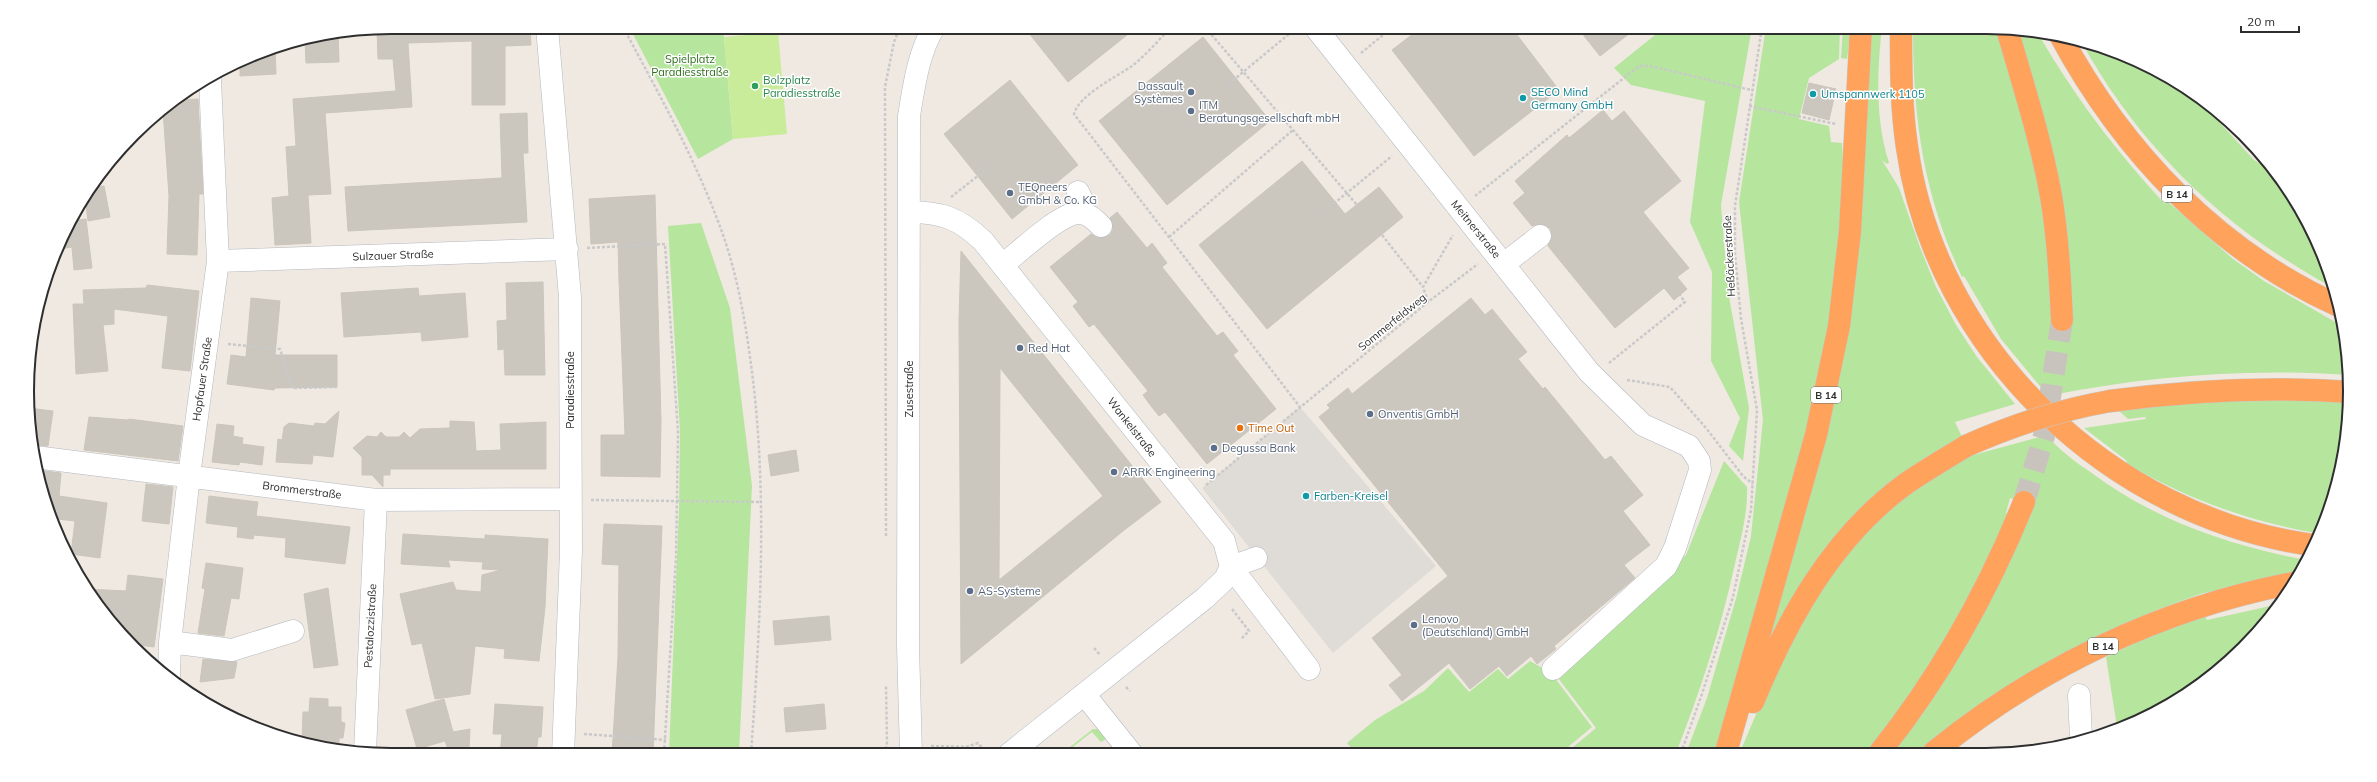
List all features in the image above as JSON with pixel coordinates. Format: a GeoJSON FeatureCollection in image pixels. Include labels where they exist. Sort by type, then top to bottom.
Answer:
{"type":"FeatureCollection","features":[{"type":"Feature","properties":{"kind":"highway","name":"B 14"},"geometry":{"type":"LineString","coordinates":[[1728,748],[1816,435],[1828,386],[1844,290],[1856,129],[1861,34]]}},
{"type":"Feature","properties":{"kind":"highway"},"geometry":{"type":"LineString","coordinates":[[1900,34],[1907,148],[1924,216],[1935,250],[1967,312],[2006,370],[2029,396],[2080,444],[2138,484],[2169,501],[2234,527],[2268,536],[2309,543]]}},
{"type":"Feature","properties":{"kind":"highway"},"geometry":{"type":"LineString","coordinates":[[2009,35],[2038,140],[2051,196],[2060,277],[2062,320]]}},
{"type":"Feature","properties":{"kind":"highway","name":"B 14"},"geometry":{"type":"LineString","coordinates":[[2065,43],[2108,114],[2155,172],[2183,201],[2243,249],[2299,286],[2332,302]]}},
{"type":"Feature","properties":{"kind":"highway","name":"B 14"},"geometry":{"type":"LineString","coordinates":[[1729,748],[1752,705],[1774,651],[1814,581],[1867,518],[1904,486],[1966,446],[2025,422],[2070,409],[2110,401],[2214,389],[2272,388],[2343,392]]}},
{"type":"Feature","properties":{"kind":"highway"},"geometry":{"type":"LineString","coordinates":[[1883,748],[1921,697],[1960,634],[1993,570],[2024,502]]}},
{"type":"Feature","properties":{"kind":"highway","name":"B 14"},"geometry":{"type":"LineString","coordinates":[[1940,748],[2017,693],[2085,653],[2167,619],[2228,599],[2286,585]]}},
{"type":"Feature","properties":{"kind":"street","name":"Paradiesstraße"},"geometry":{"type":"LineString","coordinates":[[548,34],[570,297],[571,551],[563,748]]}},
{"type":"Feature","properties":{"kind":"street","name":"Zusestraße"},"geometry":{"type":"LineString","coordinates":[[910,748],[908,646],[909,116],[915,79],[930,34]]}},
{"type":"Feature","properties":{"kind":"street","name":"Meitnerstraße"},"geometry":{"type":"LineString","coordinates":[[1321,34],[1408,142],[1589,372],[1643,425],[1689,446],[1699,461],[1700,470],[1675,548],[1666,566],[1553,669]]}},
{"type":"Feature","properties":{"kind":"street","name":"Hopfauer Straße"},"geometry":{"type":"LineString","coordinates":[[169,670],[170,642],[189,476],[218,261],[210,83]]}},
{"type":"Feature","properties":{"kind":"street"},"geometry":{"type":"LineString","coordinates":[[1004,264],[1060,220],[1078,203],[1101,226]]}},
{"type":"Feature","properties":{"kind":"street","name":"Wankelstraße"},"geometry":{"type":"LineString","coordinates":[[909,212],[940,213],[968,226],[1004,264],[1224,541],[1231,567]]}},
{"type":"Feature","properties":{"kind":"street"},"geometry":{"type":"LineString","coordinates":[[1499,257],[1540,236]]}},
{"type":"Feature","properties":{"kind":"street","name":"Sulzauer Straße"},"geometry":{"type":"LineString","coordinates":[[218,261],[567,249]]}},
{"type":"Feature","properties":{"kind":"street","name":"Brommerstraße"},"geometry":{"type":"LineString","coordinates":[[40,458],[376,500],[570,499]]}},
{"type":"Feature","properties":{"kind":"street","name":"Pestalozzistraße"},"geometry":{"type":"LineString","coordinates":[[365,747],[376,500]]}},
{"type":"Feature","properties":{"kind":"street"},"geometry":{"type":"LineString","coordinates":[[1016,748],[1205,598],[1225,579],[1231,567],[1256,558]]}},
{"type":"Feature","properties":{"kind":"street"},"geometry":{"type":"LineString","coordinates":[[1231,567],[1309,669]]}},
{"type":"Feature","properties":{"kind":"street"},"geometry":{"type":"LineString","coordinates":[[170,642],[232,650],[293,631]]}},
{"type":"Feature","properties":{"kind":"street"},"geometry":{"type":"LineString","coordinates":[[1084,694],[1127,748]]}},
{"type":"Feature","properties":{"kind":"street"},"geometry":{"type":"LineString","coordinates":[[2079,695],[2081,735]]}},
{"type":"Feature","properties":{"kind":"path"},"geometry":{"type":"LineString","coordinates":[[627,34],[683,139],[722,233],[738,286],[748,343],[755,398],[762,502],[760,622],[751,748]]}},
{"type":"Feature","properties":{"kind":"path"},"geometry":{"type":"LineString","coordinates":[[886,538],[883,138],[885,87],[894,42],[897,34]]}},
{"type":"Feature","properties":{"kind":"path"},"geometry":{"type":"LineString","coordinates":[[1164,34],[1132,65],[1111,78],[1076,107],[1074,114],[1300,407]]}},
{"type":"Feature","properties":{"kind":"path"},"geometry":{"type":"LineString","coordinates":[[1211,34],[1357,205]]}},
{"type":"Feature","properties":{"kind":"path"},"geometry":{"type":"LineString","coordinates":[[1225,87],[1289,34]]}},
{"type":"Feature","properties":{"kind":"path"},"geometry":{"type":"LineString","coordinates":[[1361,53],[1384,34]]}},
{"type":"Feature","properties":{"kind":"path","name":"Heßäckerstraße"},"geometry":{"type":"LineString","coordinates":[[1682,748],[1702,694],[1733,597],[1752,510],[1757,410],[1741,319],[1735,254],[1735,206],[1751,90],[1761,34]]}},
{"type":"Feature","properties":{"kind":"path"},"geometry":{"type":"LineString","coordinates":[[1460,208],[1639,66],[1650,66],[1751,90]]}},
{"type":"Feature","properties":{"kind":"path"},"geometry":{"type":"LineString","coordinates":[[1749,106],[1856,129]]}},
{"type":"Feature","properties":{"kind":"path"},"geometry":{"type":"LineString","coordinates":[[1169,237],[1293,130]]}},
{"type":"Feature","properties":{"kind":"path"},"geometry":{"type":"LineString","coordinates":[[1326,210],[1408,142]]}},
{"type":"Feature","properties":{"kind":"path"},"geometry":{"type":"LineString","coordinates":[[940,213],[953,194],[993,164]]}},
{"type":"Feature","properties":{"kind":"path"},"geometry":{"type":"LineString","coordinates":[[1423,287],[1455,231]]}},
{"type":"Feature","properties":{"kind":"path"},"geometry":{"type":"LineString","coordinates":[[1382,235],[1423,287],[1428,302]]}},
{"type":"Feature","properties":{"kind":"path"},"geometry":{"type":"LineString","coordinates":[[567,249],[665,244],[678,432],[676,558],[665,748]]}},
{"type":"Feature","properties":{"kind":"path","name":"Sommerfeldweg"},"geometry":{"type":"LineString","coordinates":[[1189,498],[1428,302],[1499,257]]}},
{"type":"Feature","properties":{"kind":"path"},"geometry":{"type":"LineString","coordinates":[[1589,372],[1604,366],[1622,354],[1685,302],[1680,295]]}},
{"type":"Feature","properties":{"kind":"path"},"geometry":{"type":"LineString","coordinates":[[207,341],[280,350],[292,388],[337,387]]}},
{"type":"Feature","properties":{"kind":"path"},"geometry":{"type":"LineString","coordinates":[[1626,380],[1670,387],[1706,428],[1743,476],[1753,484]]}},
{"type":"Feature","properties":{"kind":"path"},"geometry":{"type":"LineString","coordinates":[[570,499],[677,502],[762,502]]}},
{"type":"Feature","properties":{"kind":"path"},"geometry":{"type":"LineString","coordinates":[[1232,609],[1249,631],[1241,639]]}},
{"type":"Feature","properties":{"kind":"path"},"geometry":{"type":"LineString","coordinates":[[886,682],[886,748]]}},
{"type":"Feature","properties":{"kind":"path"},"geometry":{"type":"LineString","coordinates":[[564,733],[666,740]]}},
{"type":"Feature","properties":{"kind":"path"},"geometry":{"type":"LineString","coordinates":[[947,748],[966,747],[978,743],[982,748]]}},
{"type":"Feature","properties":{"kind":"path"},"geometry":{"type":"LineString","coordinates":[[887,745],[901,748]]}},
{"type":"Feature","properties":{"kind":"green space","name":"Spielplatz Paradiesstraße"},"geometry":{"type":"Polygon","coordinates":[[[633,34],[724,34],[733,139],[698,159],[633,34]]]}},
{"type":"Feature","properties":{"kind":"green space","name":"Bolzplatz Paradiesstraße"},"geometry":{"type":"Polygon","coordinates":[[[756,34],[778,34],[787,134],[733,139],[724,37],[756,34]]]}},
{"type":"Feature","properties":{"kind":"green space"},"geometry":{"type":"Polygon","coordinates":[[[1656,34],[1751,34],[1721,205],[1728,291],[1749,408],[1743,461],[1729,446],[1740,418],[1711,361],[1712,272],[1690,222],[1705,101],[1631,85],[1614,68],[1656,34]]]}},
{"type":"Feature","properties":{"kind":"green space"},"geometry":{"type":"Polygon","coordinates":[[[1765,34],[1840,34],[1839,59],[1809,78],[1799,119],[1829,126],[1831,142],[1842,143],[1844,175],[1838,269],[1814,412],[1727,717],[1716,748],[1688,748],[1707,698],[1737,595],[1751,536],[1763,420],[1739,202],[1765,34]]]}},
{"type":"Feature","properties":{"kind":"green space"},"geometry":{"type":"Polygon","coordinates":[[[1843,34],[1850,34],[1847,59],[1841,58],[1843,34]]]}},
{"type":"Feature","properties":{"kind":"green space"},"geometry":{"type":"Polygon","coordinates":[[[1872,34],[1881,34],[1878,78],[1879,112],[1884,146],[1889,163],[1887,164],[1882,160],[1899,188],[1936,287],[1956,325],[1977,357],[2015,404],[1955,422],[1962,437],[1921,460],[1923,463],[1771,643],[1766,640],[1860,230],[1872,34]]]}},
{"type":"Feature","properties":{"kind":"green space"},"geometry":{"type":"Polygon","coordinates":[[[1913,34],[2002,35],[2036,166],[2062,320],[2017,36],[2041,38],[2066,79],[2096,122],[2112,143],[2165,204],[2167,201],[2233,259],[2264,281],[2336,323],[2340,344],[2342,375],[2235,373],[2197,375],[2122,383],[2048,396],[2001,339],[1964,276],[1962,277],[1949,246],[1929,185],[1923,155],[1915,93],[1913,34]]]}},
{"type":"Feature","properties":{"kind":"green space"},"geometry":{"type":"Polygon","coordinates":[[[2085,48],[2123,61],[2144,71],[2184,94],[2217,120],[2254,160],[2261,164],[2283,193],[2306,233],[2316,254],[2326,284],[2310,275],[2256,240],[2198,191],[2145,136],[2100,74],[2085,48]]]}},
{"type":"Feature","properties":{"kind":"green space"},"geometry":{"type":"Polygon","coordinates":[[[701,223],[730,308],[752,486],[739,748],[669,748],[679,508],[680,431],[668,226],[701,223]]]}},
{"type":"Feature","properties":{"kind":"green space"},"geometry":{"type":"Polygon","coordinates":[[[2235,400],[2343,400],[2340,438],[2336,461],[2324,506],[2314,533],[2266,522],[2195,498],[2126,463],[2127,461],[2084,428],[2146,419],[2145,417],[2128,419],[2119,411],[2157,405],[2235,400]]]}},
{"type":"Feature","properties":{"kind":"green space"},"geometry":{"type":"Polygon","coordinates":[[[2047,435],[2061,450],[2078,463],[2114,488],[2165,517],[2248,547],[2301,559],[2293,573],[2200,594],[2157,610],[2106,632],[1925,748],[1897,748],[1926,709],[1955,663],[2024,502],[2010,498],[2006,513],[2011,515],[1967,606],[1886,731],[1871,748],[1742,748],[1775,670],[1818,589],[1870,527],[1911,493],[1940,472],[1970,456],[2047,435]]]}},
{"type":"Feature","properties":{"kind":"green space"},"geometry":{"type":"Polygon","coordinates":[[[1724,461],[1747,487],[1745,518],[1716,638],[1678,748],[1572,748],[1596,728],[1552,670],[1686,555],[1724,461]]]}},
{"type":"Feature","properties":{"kind":"green space"},"geometry":{"type":"Polygon","coordinates":[[[2270,606],[2238,643],[2203,674],[2164,700],[2116,723],[2106,657],[2155,634],[2205,616],[2207,620],[2270,606]]]}},
{"type":"Feature","properties":{"kind":"green space"},"geometry":{"type":"Polygon","coordinates":[[[1530,661],[1551,673],[1592,727],[1567,748],[1352,748],[1347,743],[1375,720],[1424,691],[1448,668],[1469,692],[1498,669],[1508,679],[1530,661]]]}},
{"type":"Feature","properties":{"kind":"green space"},"geometry":{"type":"Polygon","coordinates":[[[1093,729],[1098,729],[1106,739],[1101,742],[1092,732],[1071,748],[1069,748],[1093,729]]]}},
{"type":"Feature","properties":{"kind":"shaded area"},"geometry":{"type":"Polygon","coordinates":[[[1300,407],[1436,566],[1333,653],[1202,488],[1300,407]]]}},
{"type":"Feature","properties":{"kind":"building"},"geometry":{"type":"Polygon","coordinates":[[[530,34],[531,45],[505,46],[505,105],[472,105],[472,41],[408,43],[412,107],[325,113],[331,194],[308,195],[311,243],[275,245],[272,198],[289,196],[286,147],[296,146],[293,99],[396,91],[393,59],[378,59],[377,35],[530,34]]]}},
{"type":"Feature","properties":{"kind":"building"},"geometry":{"type":"Polygon","coordinates":[[[1030,34],[1128,34],[1068,82],[1030,34]]]}},
{"type":"Feature","properties":{"kind":"building","name":"SECO Mind Germany GmbH"},"geometry":{"type":"Polygon","coordinates":[[[1413,34],[1516,34],[1559,90],[1474,156],[1392,50],[1413,34]]]}},
{"type":"Feature","properties":{"kind":"building"},"geometry":{"type":"Polygon","coordinates":[[[1583,34],[1629,34],[1600,56],[1583,34]]]}},
{"type":"Feature","properties":{"kind":"building"},"geometry":{"type":"Polygon","coordinates":[[[1203,37],[1270,121],[1167,205],[1099,121],[1203,37]]]}},
{"type":"Feature","properties":{"kind":"building"},"geometry":{"type":"Polygon","coordinates":[[[338,38],[339,62],[306,63],[305,45],[338,38]]]}},
{"type":"Feature","properties":{"kind":"building"},"geometry":{"type":"Polygon","coordinates":[[[275,53],[276,74],[240,76],[240,68],[275,53]]]}},
{"type":"Feature","properties":{"kind":"building"},"geometry":{"type":"Polygon","coordinates":[[[1010,80],[1078,165],[1012,219],[944,134],[1010,80]]]}},
{"type":"Feature","properties":{"kind":"building","name":"Umspannwerk 1105"},"geometry":{"type":"Polygon","coordinates":[[[1809,83],[1836,89],[1829,120],[1802,113],[1809,83]]]}},
{"type":"Feature","properties":{"kind":"building"},"geometry":{"type":"Polygon","coordinates":[[[198,99],[203,194],[199,194],[197,255],[167,254],[169,196],[163,117],[185,100],[198,99]]]}},
{"type":"Feature","properties":{"kind":"building"},"geometry":{"type":"Polygon","coordinates":[[[1603,110],[1612,121],[1624,111],[1681,181],[1643,212],[1689,268],[1677,277],[1687,289],[1674,300],[1664,288],[1615,328],[1548,246],[1552,235],[1550,228],[1539,224],[1532,226],[1513,203],[1525,193],[1515,181],[1567,135],[1569,138],[1603,110]]]}},
{"type":"Feature","properties":{"kind":"building"},"geometry":{"type":"Polygon","coordinates":[[[527,113],[528,153],[523,153],[527,222],[348,231],[345,187],[502,178],[500,114],[527,113]]]}},
{"type":"Feature","properties":{"kind":"building"},"geometry":{"type":"Polygon","coordinates":[[[1302,161],[1345,214],[1379,187],[1403,217],[1267,329],[1199,245],[1302,161]]]}},
{"type":"Feature","properties":{"kind":"building"},"geometry":{"type":"Polygon","coordinates":[[[104,186],[110,217],[88,221],[86,206],[99,187],[104,186]]]}},
{"type":"Feature","properties":{"kind":"building"},"geometry":{"type":"Polygon","coordinates":[[[655,195],[661,421],[660,477],[601,476],[601,435],[625,435],[618,242],[591,244],[589,199],[655,195]]]}},
{"type":"Feature","properties":{"kind":"building"},"geometry":{"type":"Polygon","coordinates":[[[1117,212],[1147,248],[1152,243],[1167,263],[1162,267],[1217,336],[1223,332],[1238,351],[1233,355],[1276,409],[1207,464],[1165,412],[1159,416],[1151,406],[1143,395],[1148,391],[1094,324],[1089,327],[1073,306],[1078,302],[1050,267],[1091,234],[1098,238],[1110,235],[1113,229],[1110,218],[1117,212]]]}},
{"type":"Feature","properties":{"kind":"building"},"geometry":{"type":"Polygon","coordinates":[[[86,219],[92,268],[74,270],[72,247],[64,248],[78,220],[86,219]]]}},
{"type":"Feature","properties":{"kind":"building"},"geometry":{"type":"Polygon","coordinates":[[[961,251],[1161,502],[1123,531],[961,664],[959,320],[961,251]],[[1000,368],[999,580],[1103,496],[1000,368]]]}},
{"type":"Feature","properties":{"kind":"building"},"geometry":{"type":"Polygon","coordinates":[[[543,282],[545,375],[505,375],[504,349],[498,350],[497,321],[507,320],[506,283],[543,282]]]}},
{"type":"Feature","properties":{"kind":"building"},"geometry":{"type":"Polygon","coordinates":[[[147,285],[199,291],[190,371],[162,368],[168,316],[114,309],[114,324],[103,325],[108,371],[76,374],[73,304],[84,304],[83,290],[146,288],[147,285]]]}},
{"type":"Feature","properties":{"kind":"building"},"geometry":{"type":"Polygon","coordinates":[[[418,288],[419,296],[465,293],[468,337],[422,341],[421,332],[344,337],[341,293],[418,288]]]}},
{"type":"Feature","properties":{"kind":"building"},"geometry":{"type":"Polygon","coordinates":[[[251,298],[280,301],[275,355],[337,355],[337,387],[275,388],[274,390],[227,384],[231,355],[246,357],[251,298]]]}},
{"type":"Feature","properties":{"kind":"building"},"geometry":{"type":"Polygon","coordinates":[[[1471,298],[1485,315],[1492,309],[1527,352],[1518,359],[1543,389],[1545,387],[1605,460],[1611,456],[1643,495],[1623,511],[1650,545],[1624,565],[1635,578],[1554,646],[1556,649],[1537,664],[1531,656],[1507,676],[1499,666],[1470,689],[1449,663],[1402,701],[1389,685],[1402,675],[1372,638],[1448,576],[1319,417],[1330,408],[1327,405],[1348,388],[1352,394],[1471,298]]]}},
{"type":"Feature","properties":{"kind":"building"},"geometry":{"type":"Polygon","coordinates":[[[35,409],[53,411],[48,446],[38,445],[35,409]]]}},
{"type":"Feature","properties":{"kind":"building"},"geometry":{"type":"Polygon","coordinates":[[[339,411],[333,457],[313,455],[312,464],[276,462],[278,439],[282,440],[284,427],[289,423],[314,426],[315,423],[325,424],[339,411]]]}},
{"type":"Feature","properties":{"kind":"building"},"geometry":{"type":"Polygon","coordinates":[[[89,417],[129,419],[183,426],[178,461],[84,450],[89,417]]]}},
{"type":"Feature","properties":{"kind":"building"},"geometry":{"type":"Polygon","coordinates":[[[450,421],[474,422],[476,451],[501,450],[500,424],[546,422],[546,469],[390,469],[390,475],[383,475],[383,487],[372,475],[362,475],[362,457],[353,448],[367,436],[377,437],[381,432],[386,437],[399,437],[404,432],[410,438],[420,429],[450,428],[450,421]]]}},
{"type":"Feature","properties":{"kind":"building"},"geometry":{"type":"Polygon","coordinates":[[[217,424],[234,426],[233,436],[243,438],[242,444],[264,447],[262,465],[240,462],[239,465],[212,462],[217,424]]]}},
{"type":"Feature","properties":{"kind":"building"},"geometry":{"type":"Polygon","coordinates":[[[796,450],[799,471],[771,476],[768,455],[796,450]]]}},
{"type":"Feature","properties":{"kind":"building"},"geometry":{"type":"Polygon","coordinates":[[[43,471],[61,473],[59,496],[107,503],[100,558],[74,554],[71,550],[75,521],[58,519],[43,471]]]}},
{"type":"Feature","properties":{"kind":"building"},"geometry":{"type":"Polygon","coordinates":[[[146,484],[173,487],[169,524],[142,521],[146,484]]]}},
{"type":"Feature","properties":{"kind":"building"},"geometry":{"type":"Polygon","coordinates":[[[209,496],[258,502],[256,516],[350,527],[345,564],[285,557],[286,538],[254,535],[253,539],[237,537],[238,527],[206,523],[209,496]]]}},
{"type":"Feature","properties":{"kind":"building"},"geometry":{"type":"Polygon","coordinates":[[[604,524],[662,526],[653,748],[612,748],[618,657],[619,565],[602,564],[604,524]]]}},
{"type":"Feature","properties":{"kind":"building"},"geometry":{"type":"Polygon","coordinates":[[[403,534],[485,539],[485,535],[548,539],[545,607],[539,661],[504,658],[505,649],[475,646],[470,694],[435,699],[422,643],[412,645],[400,594],[453,582],[456,590],[481,592],[482,575],[501,570],[482,569],[483,562],[448,560],[450,567],[401,564],[403,534]]]}},
{"type":"Feature","properties":{"kind":"building"},"geometry":{"type":"Polygon","coordinates":[[[206,563],[243,568],[239,599],[231,598],[224,636],[198,633],[205,589],[202,588],[206,563]]]}},
{"type":"Feature","properties":{"kind":"building"},"geometry":{"type":"Polygon","coordinates":[[[128,575],[163,579],[154,647],[142,645],[139,643],[123,626],[94,589],[126,591],[128,575]]]}},
{"type":"Feature","properties":{"kind":"building"},"geometry":{"type":"Polygon","coordinates":[[[328,588],[338,665],[314,668],[304,594],[328,588]]]}},
{"type":"Feature","properties":{"kind":"building"},"geometry":{"type":"Polygon","coordinates":[[[829,616],[831,640],[775,645],[773,621],[829,616]]]}},
{"type":"Feature","properties":{"kind":"building"},"geometry":{"type":"Polygon","coordinates":[[[203,659],[237,662],[234,678],[200,682],[203,659]]]}},
{"type":"Feature","properties":{"kind":"building"},"geometry":{"type":"Polygon","coordinates":[[[310,698],[328,699],[328,707],[341,707],[341,722],[345,723],[343,738],[339,738],[339,744],[302,737],[303,712],[309,712],[310,698]]]}},
{"type":"Feature","properties":{"kind":"building"},"geometry":{"type":"Polygon","coordinates":[[[444,699],[453,732],[470,729],[469,748],[448,748],[445,741],[417,748],[406,710],[444,699]]]}},
{"type":"Feature","properties":{"kind":"building"},"geometry":{"type":"Polygon","coordinates":[[[495,704],[543,707],[541,737],[538,737],[537,748],[501,748],[502,734],[493,734],[495,704]]]}},
{"type":"Feature","properties":{"kind":"building"},"geometry":{"type":"Polygon","coordinates":[[[824,704],[826,729],[786,732],[784,708],[824,704]]]}},
{"type":"Feature","properties":{"kind":"tunnel"},"geometry":{"type":"LineString","coordinates":[[2024,502],[2044,436],[2062,320]]}},
{"type":"Feature","properties":{"kind":"place","name":"Bolzplatz Paradiesstraße"},"geometry":{"type":"Point","coordinates":[755,86]}},
{"type":"Feature","properties":{"kind":"place","name":"Dassault Systèmes"},"geometry":{"type":"Point","coordinates":[1191,92]}},
{"type":"Feature","properties":{"kind":"place","name":"Umspannwerk 1105"},"geometry":{"type":"Point","coordinates":[1813,94]}},
{"type":"Feature","properties":{"kind":"place","name":"SECO Mind Germany GmbH"},"geometry":{"type":"Point","coordinates":[1523,98]}},
{"type":"Feature","properties":{"kind":"place","name":"ITM Beratungsgesellschaft mbH"},"geometry":{"type":"Point","coordinates":[1191,111]}},
{"type":"Feature","properties":{"kind":"place","name":"TEQneers GmbH & Co. KG"},"geometry":{"type":"Point","coordinates":[1010,193]}},
{"type":"Feature","properties":{"kind":"place","name":"Red Hat"},"geometry":{"type":"Point","coordinates":[1020,348]}},
{"type":"Feature","properties":{"kind":"place","name":"Onventis GmbH"},"geometry":{"type":"Point","coordinates":[1370,414]}},
{"type":"Feature","properties":{"kind":"place","name":"Time Out"},"geometry":{"type":"Point","coordinates":[1240,428]}},
{"type":"Feature","properties":{"kind":"place","name":"Degussa Bank"},"geometry":{"type":"Point","coordinates":[1214,448]}},
{"type":"Feature","properties":{"kind":"place","name":"ARRK Engineering"},"geometry":{"type":"Point","coordinates":[1114,472]}},
{"type":"Feature","properties":{"kind":"place","name":"Farben-Kreisel"},"geometry":{"type":"Point","coordinates":[1306,496]}},
{"type":"Feature","properties":{"kind":"place","name":"AS-Systeme"},"geometry":{"type":"Point","coordinates":[970,591]}},
{"type":"Feature","properties":{"kind":"place","name":"Lenovo (Deutschland) GmbH"},"geometry":{"type":"Point","coordinates":[1414,625]}}]}
